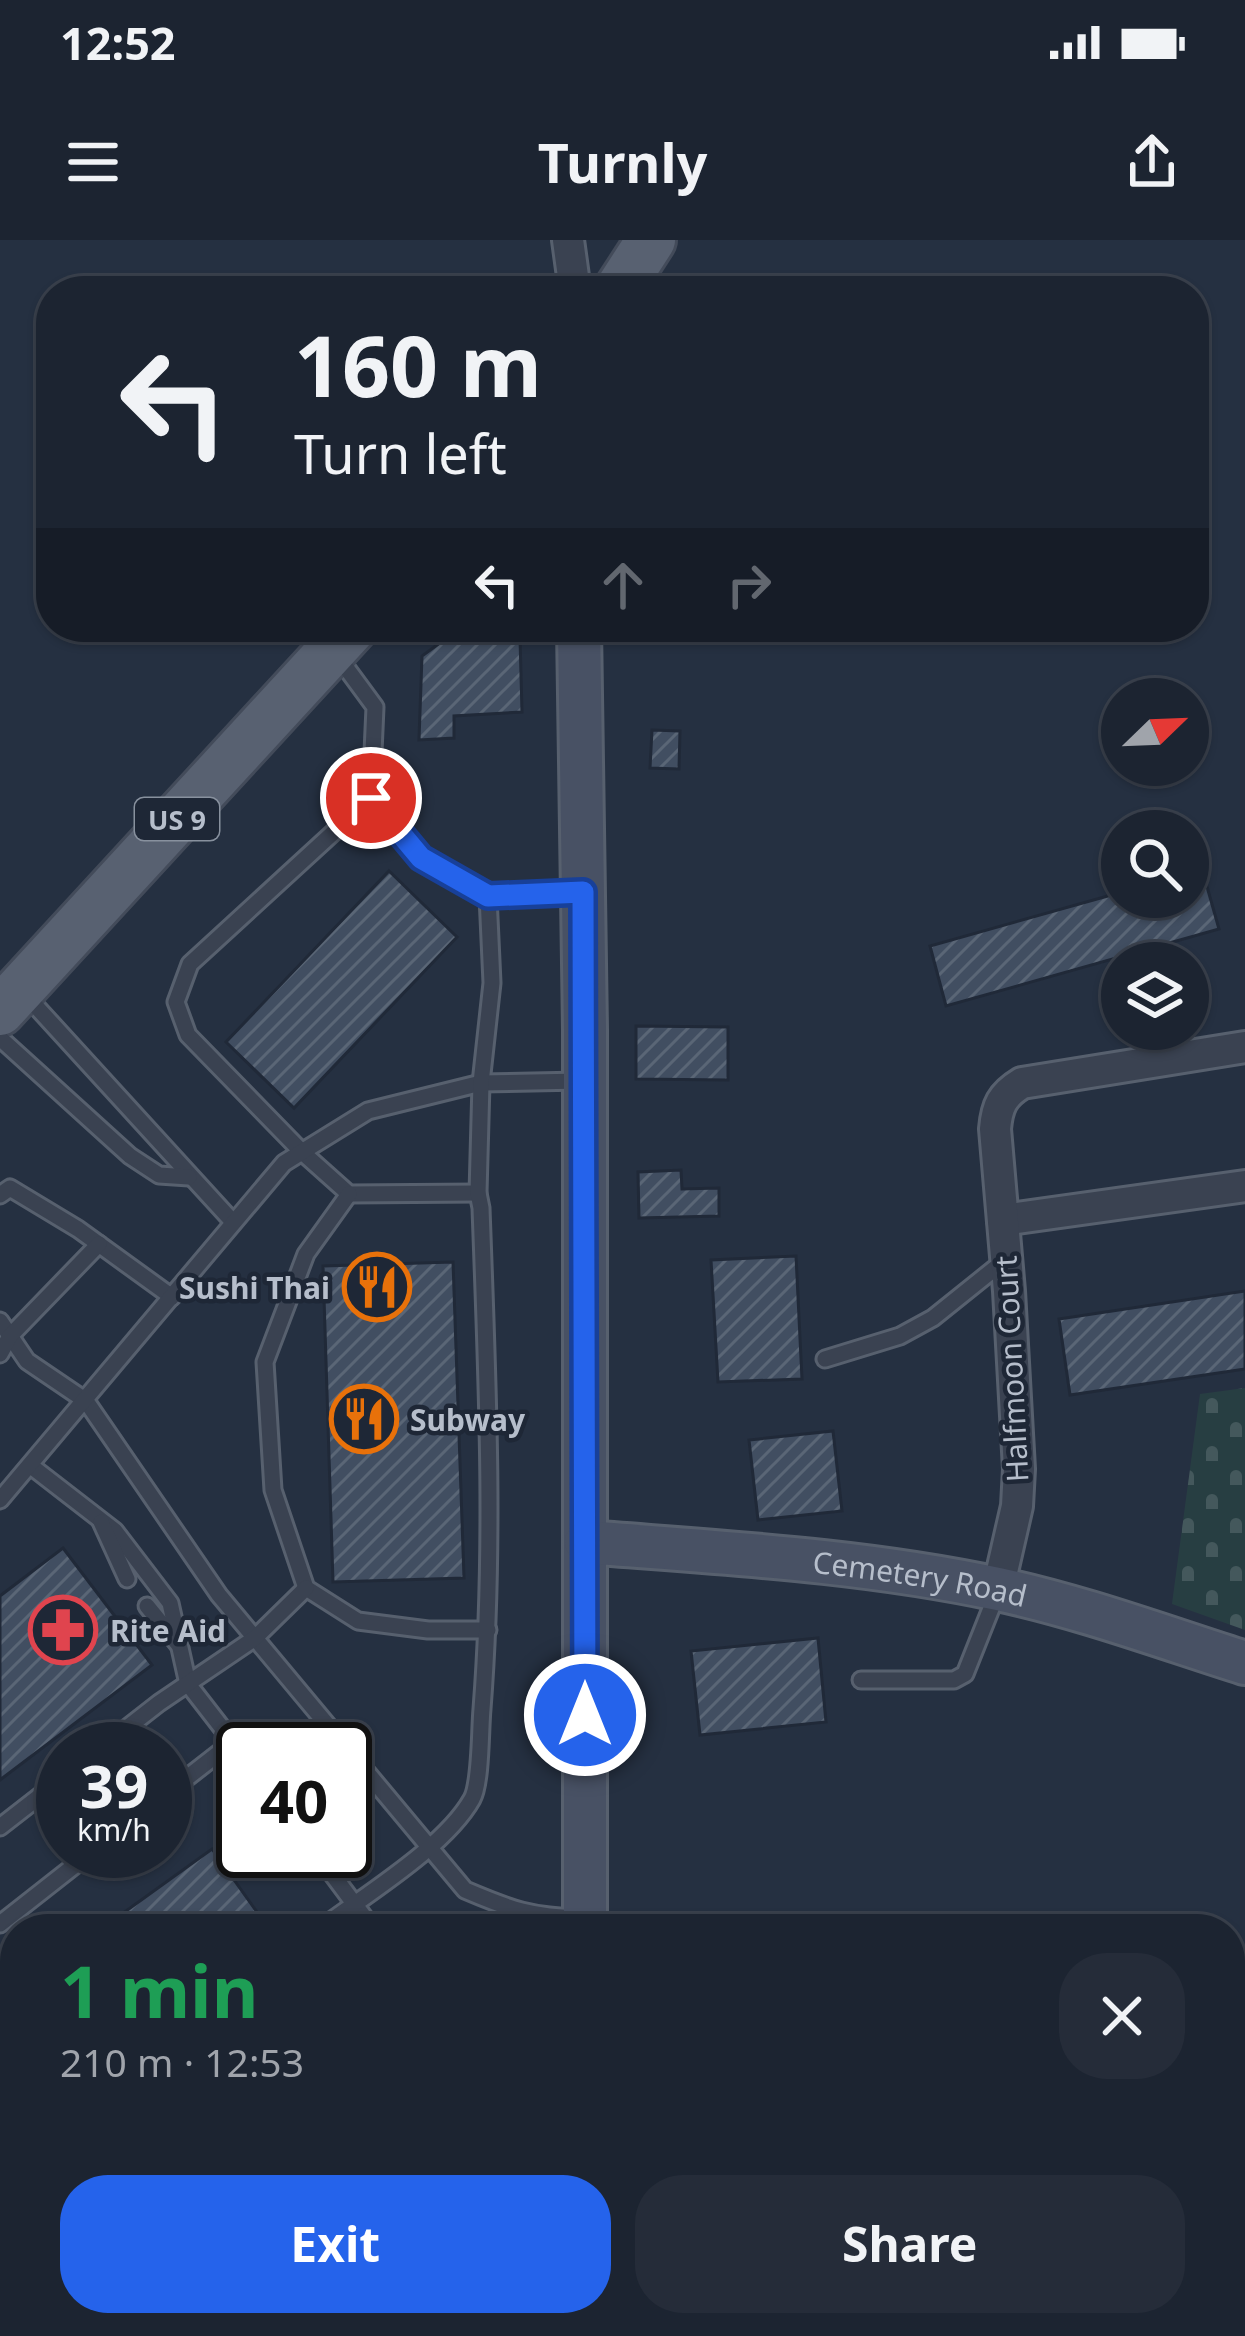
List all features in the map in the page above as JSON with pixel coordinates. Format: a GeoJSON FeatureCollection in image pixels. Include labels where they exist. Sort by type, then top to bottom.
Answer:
{"type":"FeatureCollection","features":[{"type":"Feature","properties":{"kind":"main road"},"geometry":{"type":"LineString","coordinates":[[628,276],[651,240]]}},
{"type":"Feature","properties":{"kind":"main road","name":"US 9"},"geometry":{"type":"LineString","coordinates":[[6,1006],[339,642]]}},
{"type":"Feature","properties":{"kind":"street"},"geometry":{"type":"LineString","coordinates":[[568,240],[573,276]]}},
{"type":"Feature","properties":{"kind":"street"},"geometry":{"type":"LineString","coordinates":[[579,642],[585,1914]]}},
{"type":"Feature","properties":{"kind":"street","name":"Halfmoon Court"},"geometry":{"type":"LineString","coordinates":[[998,1589],[1019,1469],[997,1108],[1006,1093],[1022,1083],[1245,1047]]}},
{"type":"Feature","properties":{"kind":"street","name":"Halfmoon Court"},"geometry":{"type":"LineString","coordinates":[[1003,1220],[1245,1186]]}},
{"type":"Feature","properties":{"kind":"street","name":"Cemetery Road"},"geometry":{"type":"LineString","coordinates":[[586,1542],[859,1565],[998,1589],[1245,1663]]}},
{"type":"Feature","properties":{"kind":"lane"},"geometry":{"type":"LineString","coordinates":[[345,642],[375,707],[371,798],[421,858],[488,896],[583,892]]}},
{"type":"Feature","properties":{"kind":"lane"},"geometry":{"type":"LineString","coordinates":[[371,798],[190,964],[176,1002],[188,1035],[349,1195],[478,1193]]}},
{"type":"Feature","properties":{"kind":"lane"},"geometry":{"type":"LineString","coordinates":[[340,1914],[428,1848],[475,1794],[488,1630],[490,1457],[478,1193],[481,1083],[492,983],[488,896]]}},
{"type":"Feature","properties":{"kind":"lane"},"geometry":{"type":"LineString","coordinates":[[6,1006],[130,1156],[159,1175],[189,1177]]}},
{"type":"Feature","properties":{"kind":"lane"},"geometry":{"type":"LineString","coordinates":[[6,1006],[233,1222]]}},
{"type":"Feature","properties":{"kind":"lane"},"geometry":{"type":"LineString","coordinates":[[0,1500],[284,1163],[368,1111],[481,1083],[584,1081]]}},
{"type":"Feature","properties":{"kind":"lane"},"geometry":{"type":"LineString","coordinates":[[0,1195],[10,1188],[172,1297]]}},
{"type":"Feature","properties":{"kind":"lane"},"geometry":{"type":"LineString","coordinates":[[349,1195],[306,1254],[266,1362],[273,1490],[306,1588],[358,1622],[428,1630],[488,1630]]}},
{"type":"Feature","properties":{"kind":"lane"},"geometry":{"type":"LineString","coordinates":[[0,1354],[5,1329],[99,1244]]}},
{"type":"Feature","properties":{"kind":"lane"},"geometry":{"type":"LineString","coordinates":[[825,1359],[900,1336],[933,1318],[1006,1259]]}},
{"type":"Feature","properties":{"kind":"lane"},"geometry":{"type":"LineString","coordinates":[[5,1329],[27,1361],[86,1401],[219,1595],[465,1890],[527,1914]]}},
{"type":"Feature","properties":{"kind":"lane"},"geometry":{"type":"LineString","coordinates":[[32,1466],[115,1531],[170,1603],[188,1684],[217,1722]]}},
{"type":"Feature","properties":{"kind":"lane"},"geometry":{"type":"LineString","coordinates":[[99,1519],[127,1580]]}},
{"type":"Feature","properties":{"kind":"lane"},"geometry":{"type":"LineString","coordinates":[[137,1722],[255,1638],[306,1588]]}},
{"type":"Feature","properties":{"kind":"lane"},"geometry":{"type":"LineString","coordinates":[[861,1680],[954,1680],[965,1674],[998,1589]]}},
{"type":"Feature","properties":{"kind":"lane"},"geometry":{"type":"LineString","coordinates":[[147,1606],[180,1646]]}},
{"type":"Feature","properties":{"kind":"lane"},"geometry":{"type":"LineString","coordinates":[[0,1827],[36,1799]]}},
{"type":"Feature","properties":{"kind":"lane"},"geometry":{"type":"LineString","coordinates":[[13,1914],[59,1878]]}},
{"type":"Feature","properties":{"kind":"lane"},"geometry":{"type":"LineString","coordinates":[[336,1878],[363,1914]]}},
{"type":"Feature","properties":{"kind":"green space"},"geometry":{"type":"Polygon","coordinates":[[[1245,1388],[1245,1630],[1172,1604],[1200,1394],[1245,1388]]]}},
{"type":"Feature","properties":{"kind":"building"},"geometry":{"type":"Polygon","coordinates":[[[441,642],[520,642],[522,712],[454,716],[454,738],[419,740],[422,656],[441,642]]]}},
{"type":"Feature","properties":{"kind":"building"},"geometry":{"type":"Polygon","coordinates":[[[652,730],[680,731],[679,769],[650,768],[652,730]]]}},
{"type":"Feature","properties":{"kind":"building"},"geometry":{"type":"Polygon","coordinates":[[[389,871],[457,937],[294,1108],[226,1042],[389,871]]]}},
{"type":"Feature","properties":{"kind":"building"},"geometry":{"type":"Polygon","coordinates":[[[1209,894],[1219,929],[1173,942],[1101,942],[1101,962],[946,1006],[930,946],[1101,898],[1101,918],[1209,918],[1209,894]]]}},
{"type":"Feature","properties":{"kind":"building"},"geometry":{"type":"Polygon","coordinates":[[[636,1026],[728,1027],[728,1080],[636,1079],[636,1026]]]}},
{"type":"Feature","properties":{"kind":"building"},"geometry":{"type":"Polygon","coordinates":[[[681,1170],[682,1189],[719,1188],[719,1216],[639,1218],[638,1172],[681,1170]]]}},
{"type":"Feature","properties":{"kind":"building"},"geometry":{"type":"Polygon","coordinates":[[[796,1256],[802,1379],[718,1382],[711,1260],[796,1256]]]}},
{"type":"Feature","properties":{"kind":"building"},"geometry":{"type":"Polygon","coordinates":[[[453,1262],[464,1578],[333,1582],[323,1266],[453,1262]]]}},
{"type":"Feature","properties":{"kind":"building"},"geometry":{"type":"Polygon","coordinates":[[[1245,1291],[1245,1369],[1070,1395],[1059,1319],[1245,1291]]]}},
{"type":"Feature","properties":{"kind":"building"},"geometry":{"type":"Polygon","coordinates":[[[833,1431],[842,1511],[758,1520],[749,1440],[833,1431]]]}},
{"type":"Feature","properties":{"kind":"building","name":"Rite Aid"},"geometry":{"type":"Polygon","coordinates":[[[63,1548],[152,1665],[77,1722],[36,1722],[36,1753],[0,1780],[0,1596],[63,1548]]]}},
{"type":"Feature","properties":{"kind":"building"},"geometry":{"type":"Polygon","coordinates":[[[818,1638],[826,1722],[700,1735],[691,1651],[818,1638]]]}},
{"type":"Feature","properties":{"kind":"building"},"geometry":{"type":"Polygon","coordinates":[[[212,1849],[216,1878],[233,1878],[258,1914],[122,1914],[172,1878],[192,1878],[192,1863],[212,1849]]]}},
{"type":"Feature","properties":{"kind":"place","name":"Sushi Thai"},"geometry":{"type":"Point","coordinates":[377,1287]}},
{"type":"Feature","properties":{"kind":"place","name":"Subway"},"geometry":{"type":"Point","coordinates":[364,1419]}},
{"type":"Feature","properties":{"kind":"place","name":"Rite Aid"},"geometry":{"type":"Point","coordinates":[63,1630]}},
{"type":"Feature","properties":{"kind":"route"},"geometry":{"type":"LineString","coordinates":[[371,798],[421,858],[488,896],[583,892],[585,1715]]}}]}
